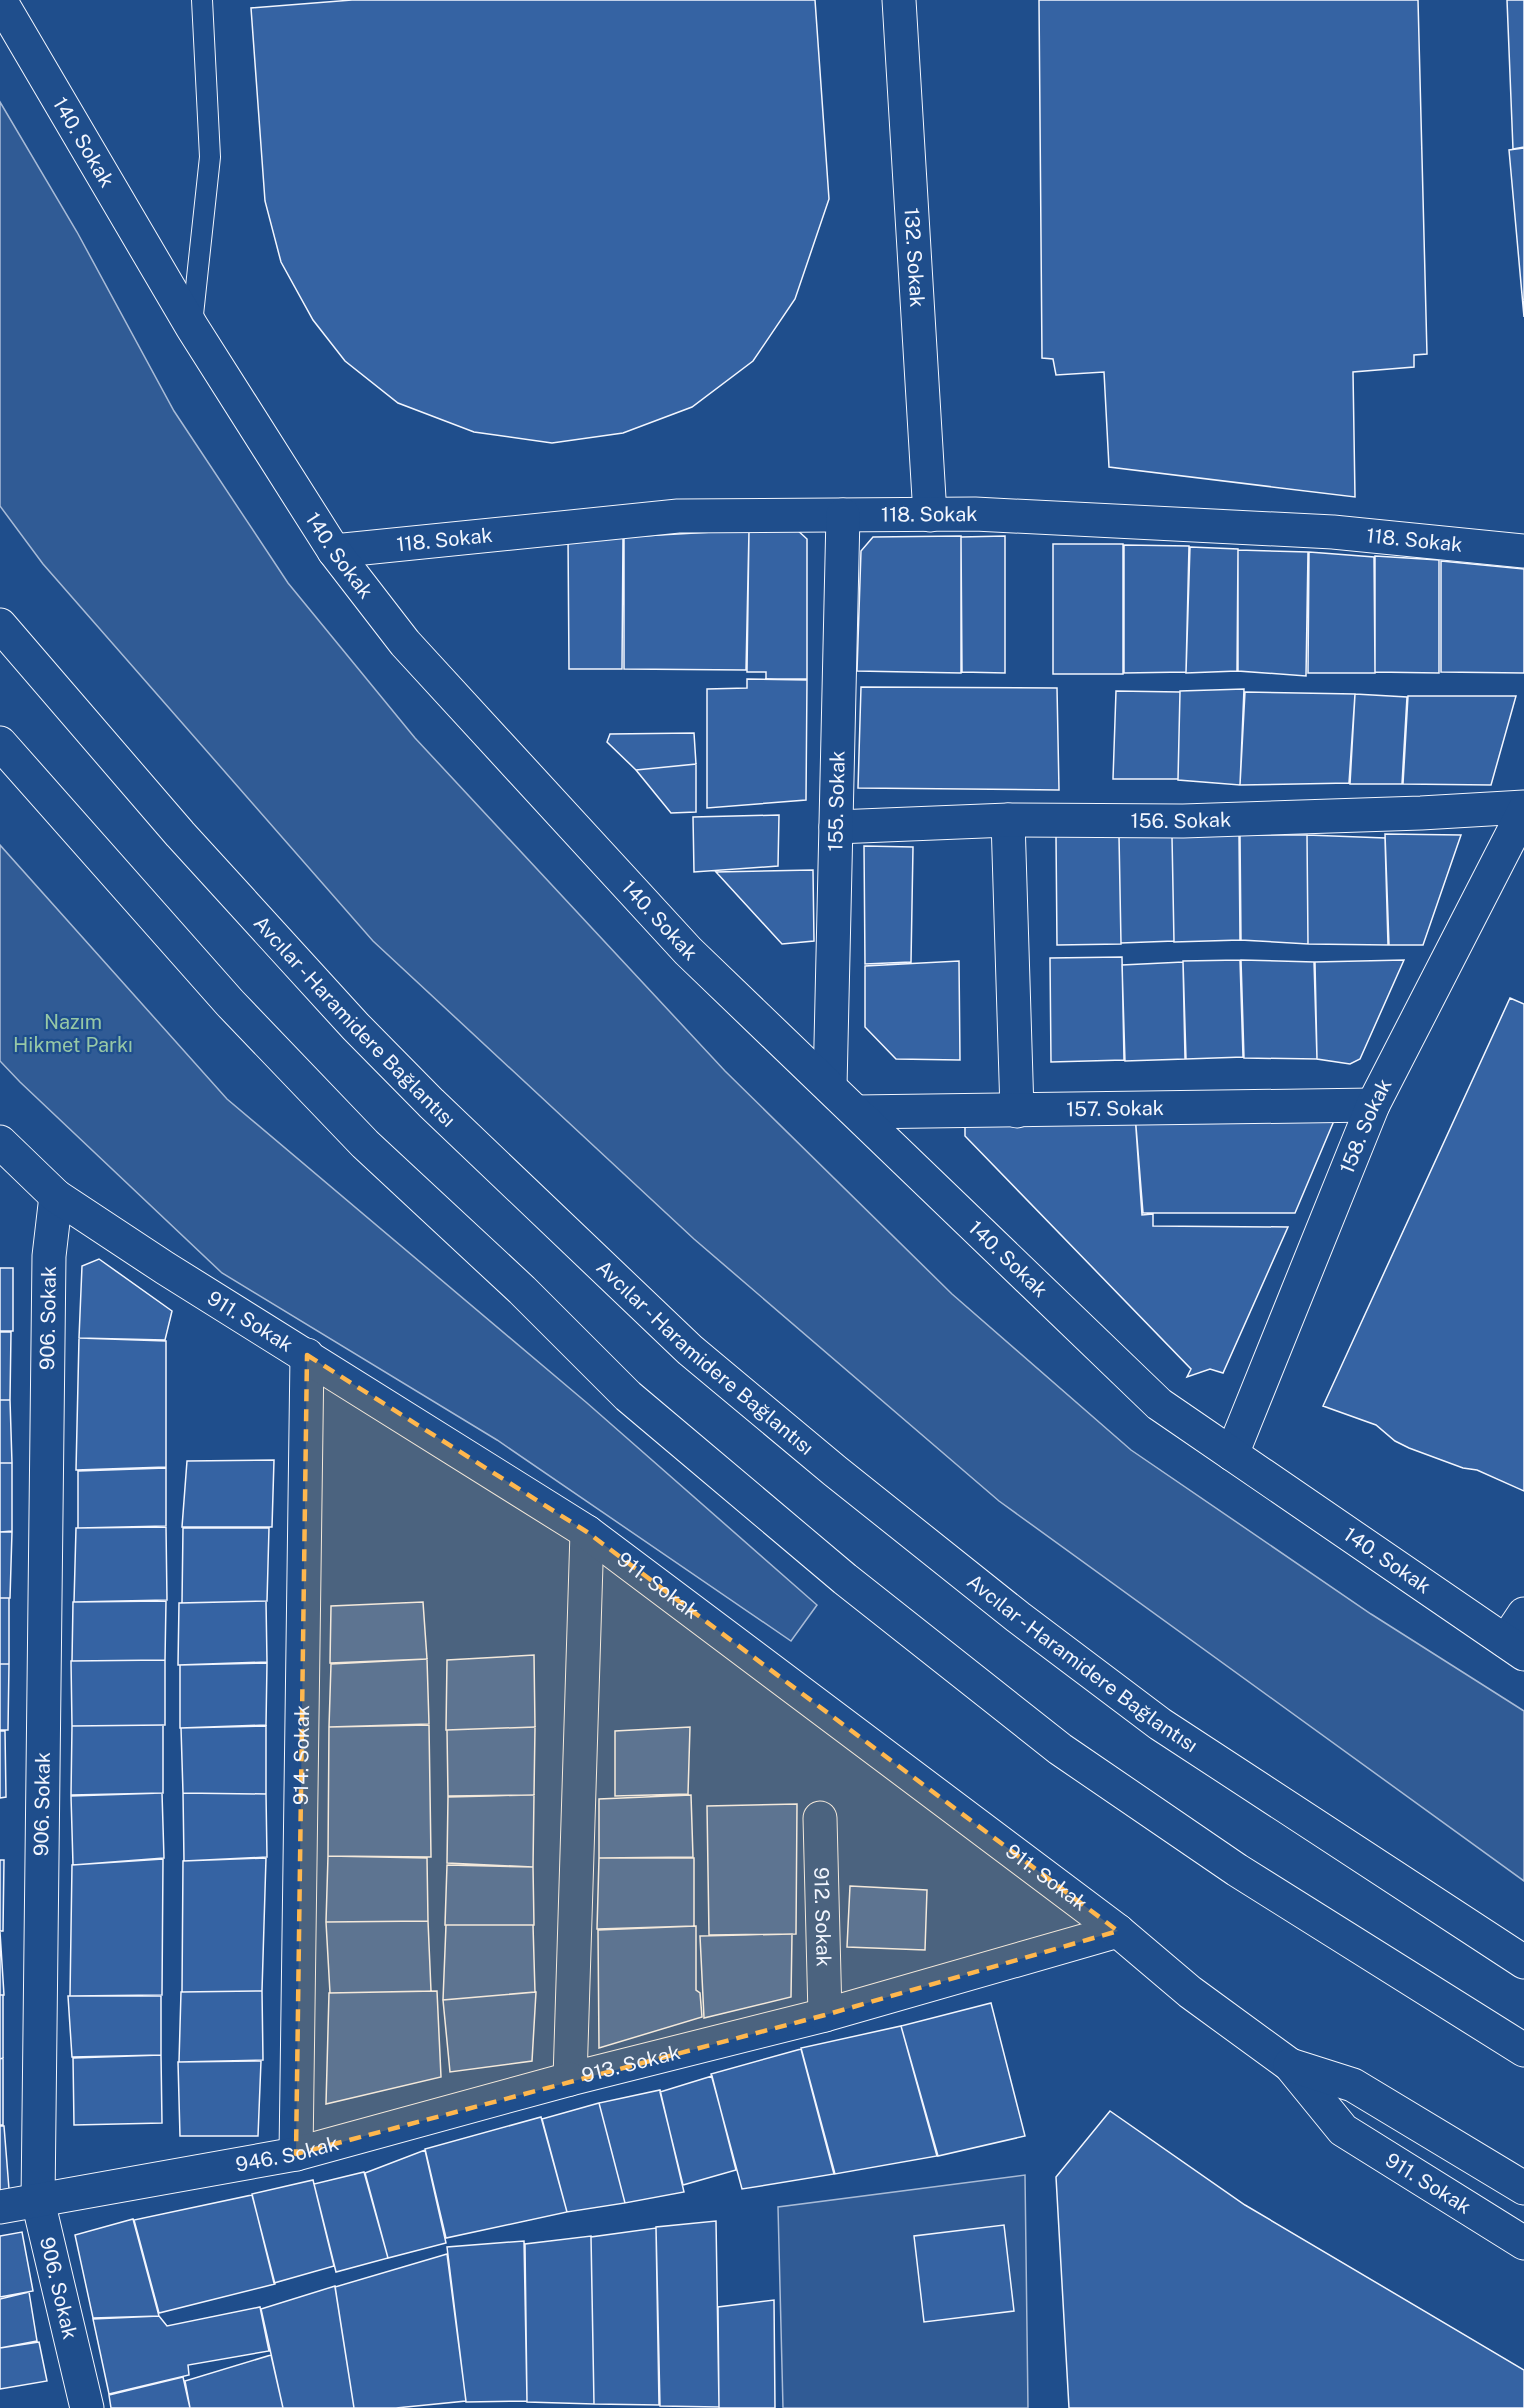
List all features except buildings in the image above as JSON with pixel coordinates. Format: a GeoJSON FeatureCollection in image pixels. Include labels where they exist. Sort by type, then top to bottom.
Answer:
{"type":"FeatureCollection","features":[{"type":"Feature","properties":{"kind":"main road","name":"140. Sokak"},"geometry":{"type":"LineString","coordinates":[[0,0],[192,327],[334,551],[405,643],[680,942],[1159,1404],[1515,1647]]}},
{"type":"Feature","properties":{"kind":"main road","name":"132. Sokak"},"geometry":{"type":"LineString","coordinates":[[899,0],[930,515]]}},
{"type":"Feature","properties":{"kind":"main road","name":"118. Sokak"},"geometry":{"type":"LineString","coordinates":[[334,551],[678,516],[975,514],[1333,532],[1524,551]]}},
{"type":"Feature","properties":{"kind":"main road","name":"155. Sokak"},"geometry":{"type":"LineString","coordinates":[[830,1087],[843,515]]}},
{"type":"Feature","properties":{"kind":"main road","name":"Avcılar - Haramidere Bağlantısı"},"geometry":{"type":"LineString","coordinates":[[0,625],[180,834],[356,1027],[431,1103],[690,1350],[872,1501],[1018,1617],[1151,1717],[1524,1962]]}},
{"type":"Feature","properties":{"kind":"main road"},"geometry":{"type":"LineString","coordinates":[[0,743],[230,1003],[365,1144],[522,1290],[636,1404],[845,1579],[1060,1749],[1237,1870],[1524,2050]]}},
{"type":"Feature","properties":{"kind":"main road","name":"156. Sokak"},"geometry":{"type":"LineString","coordinates":[[836,827],[1008,820],[1183,821],[1524,809]]}},
{"type":"Feature","properties":{"kind":"main road","name":"158. Sokak"},"geometry":{"type":"LineString","coordinates":[[1232,1454],[1374,1105],[1524,809]]}},
{"type":"Feature","properties":{"kind":"main road"},"geometry":{"type":"LineString","coordinates":[[1008,820],[1017,1111]]}},
{"type":"Feature","properties":{"kind":"main road","name":"157. Sokak"},"geometry":{"type":"LineString","coordinates":[[856,1112],[1374,1105]]}},
{"type":"Feature","properties":{"kind":"main road","name":"911. Sokak"},"geometry":{"type":"LineString","coordinates":[[0,1142],[56,1196],[165,1268],[587,1532],[1118,1931],[1190,1992],[1290,2065],[1343,2130],[1524,2243]]}},
{"type":"Feature","properties":{"kind":"main road","name":"906. Sokak"},"geometry":{"type":"LineString","coordinates":[[56,1196],[49,1256],[38,2201],[87,2408]]}},
{"type":"Feature","properties":{"kind":"main road","name":"914. Sokak"},"geometry":{"type":"LineString","coordinates":[[296,2154],[307,1355]]}},
{"type":"Feature","properties":{"kind":"main road","name":"913. Sokak"},"geometry":{"type":"LineString","coordinates":[[587,1532],[570,2079],[825,2015],[1118,1931]]}},
{"type":"Feature","properties":{"kind":"main road"},"geometry":{"type":"LineString","coordinates":[[1515,1647],[1524,1614]]}},
{"type":"Feature","properties":{"kind":"main road","name":"912. Sokak"},"geometry":{"type":"LineString","coordinates":[[820,1818],[825,2015]]}},
{"type":"Feature","properties":{"kind":"main road","name":"911. Sokak"},"geometry":{"type":"LineString","coordinates":[[1290,2065],[1353,2085],[1524,2188]]}},
{"type":"Feature","properties":{"kind":"main road","name":"946. Sokak"},"geometry":{"type":"LineString","coordinates":[[0,2207],[296,2154],[570,2079]]}},
{"type":"Feature","properties":{"kind":"lane"},"geometry":{"type":"LineString","coordinates":[[192,327],[210,157],[202,0]]}},
{"type":"Feature","properties":{"kind":"highlighted area"},"geometry":{"type":"Polygon","coordinates":[[[307,1355],[587,1532],[1118,1931],[825,2015],[296,2154],[307,1355]]]}},
{"type":"Feature","properties":{"kind":"shaded area"},"geometry":{"type":"Polygon","coordinates":[[[0,102],[77,232],[174,411],[288,583],[415,738],[725,1071],[952,1294],[1131,1450],[1371,1614],[1524,1711],[1524,1881],[999,1501],[694,1239],[373,941],[43,564],[0,506],[0,102]]]}},
{"type":"Feature","properties":{"kind":"shaded area","name":"Nazım Hikmet Parkı"},"geometry":{"type":"Polygon","coordinates":[[[0,845],[227,1099],[587,1403],[817,1605],[791,1641],[497,1440],[222,1273],[20,1082],[0,1061],[0,845]]]}},
{"type":"Feature","properties":{"kind":"shaded area"},"geometry":{"type":"Polygon","coordinates":[[[1025,2175],[1028,2408],[783,2408],[778,2207],[1025,2175]]]}}]}
